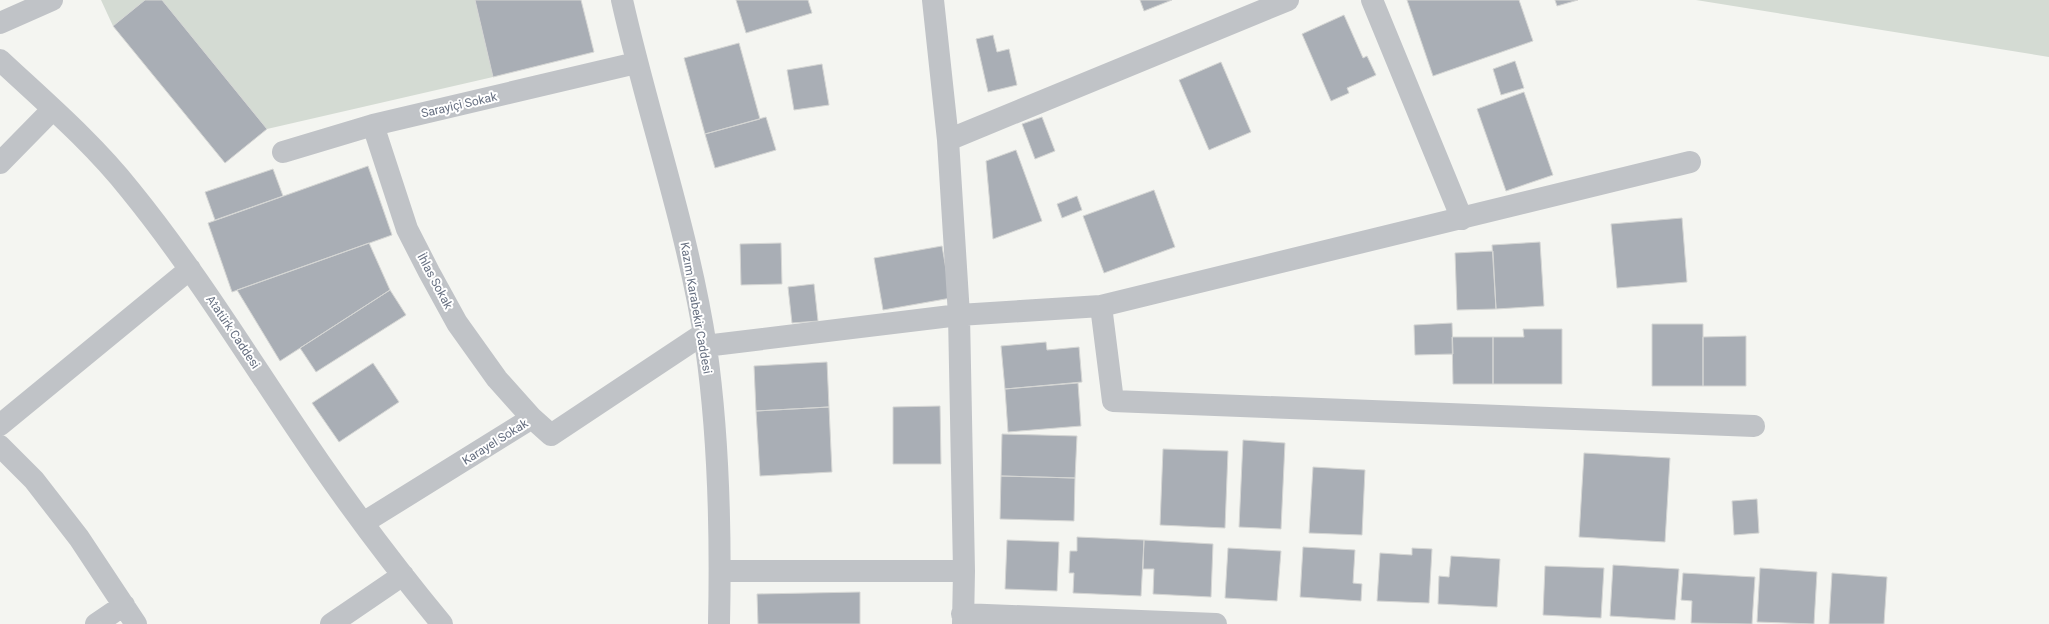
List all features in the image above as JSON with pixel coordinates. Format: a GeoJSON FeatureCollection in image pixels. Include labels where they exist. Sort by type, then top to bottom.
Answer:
{"type":"FeatureCollection","features":[{"type":"Feature","properties":{"kind":"street"},"geometry":{"type":"LineString","coordinates":[[0,23],[52,0]]}},
{"type":"Feature","properties":{"kind":"street","name":"Kazım Karabekir Caddesi"},"geometry":{"type":"LineString","coordinates":[[622,0],[636,63],[687,251],[704,340],[716,442],[720,571],[719,624]]}},
{"type":"Feature","properties":{"kind":"street"},"geometry":{"type":"LineString","coordinates":[[933,0],[948,140],[959,315],[964,571],[963,619],[1216,624]]}},
{"type":"Feature","properties":{"kind":"street"},"geometry":{"type":"LineString","coordinates":[[948,140],[1288,0]]}},
{"type":"Feature","properties":{"kind":"street"},"geometry":{"type":"LineString","coordinates":[[1372,0],[1462,219]]}},
{"type":"Feature","properties":{"kind":"street","name":"Atatürk Caddesi"},"geometry":{"type":"LineString","coordinates":[[0,60],[94,149],[130,190],[190,269],[320,463],[363,523],[442,624]]}},
{"type":"Feature","properties":{"kind":"street","name":"Sarayiçi Sokak"},"geometry":{"type":"LineString","coordinates":[[283,152],[373,125],[636,63]]}},
{"type":"Feature","properties":{"kind":"street"},"geometry":{"type":"LineString","coordinates":[[0,163],[53,109]]}},
{"type":"Feature","properties":{"kind":"street","name":"İhlas Sokak"},"geometry":{"type":"LineString","coordinates":[[373,125],[407,229],[429,272],[457,323],[497,379],[532,418]]}},
{"type":"Feature","properties":{"kind":"street"},"geometry":{"type":"LineString","coordinates":[[704,340],[959,315],[1101,306],[1462,219],[1690,162]]}},
{"type":"Feature","properties":{"kind":"street"},"geometry":{"type":"LineString","coordinates":[[0,426],[190,269]]}},
{"type":"Feature","properties":{"kind":"street"},"geometry":{"type":"LineString","coordinates":[[1101,306],[1113,402],[1754,426]]}},
{"type":"Feature","properties":{"kind":"street","name":"Karayel Sokak"},"geometry":{"type":"LineString","coordinates":[[363,523],[532,418],[551,435],[704,340]]}},
{"type":"Feature","properties":{"kind":"street"},"geometry":{"type":"LineString","coordinates":[[0,446],[34,480],[79,538],[136,624]]}},
{"type":"Feature","properties":{"kind":"street"},"geometry":{"type":"LineString","coordinates":[[720,571],[964,571]]}},
{"type":"Feature","properties":{"kind":"street"},"geometry":{"type":"LineString","coordinates":[[331,624],[403,575]]}},
{"type":"Feature","properties":{"kind":"street"},"geometry":{"type":"LineString","coordinates":[[96,624],[124,605]]}},
{"type":"Feature","properties":{"kind":"shaded area"},"geometry":{"type":"Polygon","coordinates":[[[101,0],[145,0],[113,26],[101,0]]]}},
{"type":"Feature","properties":{"kind":"shaded area"},"geometry":{"type":"Polygon","coordinates":[[[162,0],[475,0],[493,77],[267,129],[162,0]]]}},
{"type":"Feature","properties":{"kind":"shaded area"},"geometry":{"type":"Polygon","coordinates":[[[1696,0],[2049,0],[2049,57],[1696,0]]]}},
{"type":"Feature","properties":{"kind":"building"},"geometry":{"type":"Polygon","coordinates":[[[145,0],[162,0],[267,129],[225,163],[113,26],[145,0]]]}},
{"type":"Feature","properties":{"kind":"building"},"geometry":{"type":"Polygon","coordinates":[[[475,0],[581,0],[594,52],[493,77],[475,0]]]}},
{"type":"Feature","properties":{"kind":"building"},"geometry":{"type":"Polygon","coordinates":[[[736,0],[808,0],[812,13],[746,33],[736,0]]]}},
{"type":"Feature","properties":{"kind":"building"},"geometry":{"type":"Polygon","coordinates":[[[1140,0],[1172,0],[1144,11],[1140,0]]]}},
{"type":"Feature","properties":{"kind":"building"},"geometry":{"type":"Polygon","coordinates":[[[1407,0],[1519,0],[1533,41],[1433,76],[1407,0]]]}},
{"type":"Feature","properties":{"kind":"building"},"geometry":{"type":"Polygon","coordinates":[[[1555,0],[1578,0],[1557,6],[1555,0]]]}},
{"type":"Feature","properties":{"kind":"building"},"geometry":{"type":"Polygon","coordinates":[[[1344,15],[1363,58],[1367,56],[1376,75],[1347,88],[1349,93],[1331,101],[1302,34],[1344,15]]]}},
{"type":"Feature","properties":{"kind":"building"},"geometry":{"type":"Polygon","coordinates":[[[993,35],[997,52],[1009,49],[1017,85],[988,92],[976,39],[993,35]]]}},
{"type":"Feature","properties":{"kind":"building"},"geometry":{"type":"Polygon","coordinates":[[[739,43],[760,119],[705,134],[684,58],[739,43]]]}},
{"type":"Feature","properties":{"kind":"building"},"geometry":{"type":"Polygon","coordinates":[[[1515,61],[1524,88],[1501,95],[1493,69],[1515,61]]]}},
{"type":"Feature","properties":{"kind":"building"},"geometry":{"type":"Polygon","coordinates":[[[1221,62],[1251,132],[1209,150],[1179,80],[1221,62]]]}},
{"type":"Feature","properties":{"kind":"building"},"geometry":{"type":"Polygon","coordinates":[[[822,64],[829,105],[794,110],[787,70],[822,64]]]}},
{"type":"Feature","properties":{"kind":"building"},"geometry":{"type":"Polygon","coordinates":[[[1524,92],[1553,175],[1506,191],[1477,109],[1524,92]]]}},
{"type":"Feature","properties":{"kind":"building"},"geometry":{"type":"Polygon","coordinates":[[[766,117],[776,150],[715,168],[705,134],[766,117]]]}},
{"type":"Feature","properties":{"kind":"building"},"geometry":{"type":"Polygon","coordinates":[[[1042,117],[1055,151],[1035,159],[1022,124],[1042,117]]]}},
{"type":"Feature","properties":{"kind":"building"},"geometry":{"type":"Polygon","coordinates":[[[1016,150],[1042,221],[993,239],[986,161],[1016,150]]]}},
{"type":"Feature","properties":{"kind":"building"},"geometry":{"type":"Polygon","coordinates":[[[368,166],[392,235],[232,292],[208,223],[368,166]]]}},
{"type":"Feature","properties":{"kind":"building"},"geometry":{"type":"Polygon","coordinates":[[[273,169],[283,196],[215,220],[205,192],[273,169]]]}},
{"type":"Feature","properties":{"kind":"building"},"geometry":{"type":"Polygon","coordinates":[[[1154,190],[1175,247],[1104,273],[1083,216],[1154,190]]]}},
{"type":"Feature","properties":{"kind":"building"},"geometry":{"type":"Polygon","coordinates":[[[1077,196],[1082,210],[1062,218],[1057,204],[1077,196]]]}},
{"type":"Feature","properties":{"kind":"building"},"geometry":{"type":"Polygon","coordinates":[[[1682,218],[1687,282],[1617,288],[1611,224],[1682,218]]]}},
{"type":"Feature","properties":{"kind":"building"},"geometry":{"type":"Polygon","coordinates":[[[1540,242],[1544,306],[1496,309],[1492,245],[1540,242]]]}},
{"type":"Feature","properties":{"kind":"building"},"geometry":{"type":"Polygon","coordinates":[[[369,243],[390,290],[280,361],[237,290],[369,243]]]}},
{"type":"Feature","properties":{"kind":"building"},"geometry":{"type":"Polygon","coordinates":[[[781,243],[782,284],[741,285],[740,244],[781,243]]]}},
{"type":"Feature","properties":{"kind":"building"},"geometry":{"type":"Polygon","coordinates":[[[942,246],[951,298],[883,310],[874,258],[942,246]]]}},
{"type":"Feature","properties":{"kind":"building"},"geometry":{"type":"Polygon","coordinates":[[[1493,251],[1496,309],[1457,310],[1455,253],[1493,251]]]}},
{"type":"Feature","properties":{"kind":"building"},"geometry":{"type":"Polygon","coordinates":[[[814,284],[818,321],[792,323],[788,287],[814,284]]]}},
{"type":"Feature","properties":{"kind":"building"},"geometry":{"type":"Polygon","coordinates":[[[390,290],[406,315],[316,372],[300,348],[390,290]]]}},
{"type":"Feature","properties":{"kind":"building"},"geometry":{"type":"Polygon","coordinates":[[[1452,323],[1453,354],[1415,355],[1414,325],[1452,323]]]}},
{"type":"Feature","properties":{"kind":"building"},"geometry":{"type":"Polygon","coordinates":[[[1652,324],[1703,324],[1703,386],[1652,386],[1652,324]]]}},
{"type":"Feature","properties":{"kind":"building"},"geometry":{"type":"Polygon","coordinates":[[[1523,329],[1562,329],[1562,384],[1493,384],[1493,337],[1524,337],[1523,329]]]}},
{"type":"Feature","properties":{"kind":"building"},"geometry":{"type":"Polygon","coordinates":[[[1746,336],[1746,386],[1703,386],[1703,337],[1746,336]]]}},
{"type":"Feature","properties":{"kind":"building"},"geometry":{"type":"Polygon","coordinates":[[[1452,337],[1493,337],[1493,384],[1453,384],[1452,337]]]}},
{"type":"Feature","properties":{"kind":"building"},"geometry":{"type":"Polygon","coordinates":[[[1046,342],[1047,350],[1079,347],[1082,382],[1005,389],[1001,346],[1046,342]]]}},
{"type":"Feature","properties":{"kind":"building"},"geometry":{"type":"Polygon","coordinates":[[[827,362],[829,407],[756,411],[754,366],[827,362]]]}},
{"type":"Feature","properties":{"kind":"building"},"geometry":{"type":"Polygon","coordinates":[[[373,363],[399,402],[339,442],[312,403],[373,363]]]}},
{"type":"Feature","properties":{"kind":"building"},"geometry":{"type":"Polygon","coordinates":[[[1078,383],[1081,426],[1008,432],[1005,389],[1078,383]]]}},
{"type":"Feature","properties":{"kind":"building"},"geometry":{"type":"Polygon","coordinates":[[[940,406],[941,464],[893,464],[893,407],[940,406]]]}},
{"type":"Feature","properties":{"kind":"building"},"geometry":{"type":"Polygon","coordinates":[[[829,407],[832,472],[760,476],[756,411],[829,407]]]}},
{"type":"Feature","properties":{"kind":"building"},"geometry":{"type":"Polygon","coordinates":[[[1002,434],[1077,436],[1075,478],[1001,476],[1002,434]]]}},
{"type":"Feature","properties":{"kind":"building"},"geometry":{"type":"Polygon","coordinates":[[[1243,440],[1285,443],[1281,529],[1239,527],[1243,440]]]}},
{"type":"Feature","properties":{"kind":"building"},"geometry":{"type":"Polygon","coordinates":[[[1163,449],[1228,451],[1225,528],[1160,525],[1163,449]]]}},
{"type":"Feature","properties":{"kind":"building"},"geometry":{"type":"Polygon","coordinates":[[[1584,453],[1670,458],[1665,542],[1579,537],[1584,453]]]}},
{"type":"Feature","properties":{"kind":"building"},"geometry":{"type":"Polygon","coordinates":[[[1313,467],[1365,470],[1362,535],[1309,533],[1313,467]]]}},
{"type":"Feature","properties":{"kind":"building"},"geometry":{"type":"Polygon","coordinates":[[[1001,476],[1075,478],[1074,521],[1000,519],[1001,476]]]}},
{"type":"Feature","properties":{"kind":"building"},"geometry":{"type":"Polygon","coordinates":[[[1757,499],[1759,533],[1734,535],[1732,501],[1757,499]]]}},
{"type":"Feature","properties":{"kind":"building"},"geometry":{"type":"Polygon","coordinates":[[[1077,537],[1144,540],[1141,596],[1073,593],[1074,573],[1069,573],[1070,551],[1077,551],[1077,537]]]}},
{"type":"Feature","properties":{"kind":"building"},"geometry":{"type":"Polygon","coordinates":[[[1007,540],[1059,542],[1057,591],[1005,589],[1007,540]]]}},
{"type":"Feature","properties":{"kind":"building"},"geometry":{"type":"Polygon","coordinates":[[[1144,540],[1213,544],[1211,597],[1153,594],[1154,569],[1143,569],[1144,540]]]}},
{"type":"Feature","properties":{"kind":"building"},"geometry":{"type":"Polygon","coordinates":[[[1303,547],[1355,550],[1353,583],[1362,584],[1361,601],[1300,597],[1303,547]]]}},
{"type":"Feature","properties":{"kind":"building"},"geometry":{"type":"Polygon","coordinates":[[[1228,548],[1281,551],[1277,601],[1225,598],[1228,548]]]}},
{"type":"Feature","properties":{"kind":"building"},"geometry":{"type":"Polygon","coordinates":[[[1412,548],[1432,549],[1429,603],[1377,601],[1380,553],[1412,555],[1412,548]]]}},
{"type":"Feature","properties":{"kind":"building"},"geometry":{"type":"Polygon","coordinates":[[[1451,556],[1500,559],[1497,607],[1438,604],[1439,576],[1449,577],[1451,556]]]}},
{"type":"Feature","properties":{"kind":"building"},"geometry":{"type":"Polygon","coordinates":[[[1613,565],[1679,569],[1675,620],[1610,616],[1613,565]]]}},
{"type":"Feature","properties":{"kind":"building"},"geometry":{"type":"Polygon","coordinates":[[[1545,566],[1604,568],[1601,618],[1543,615],[1545,566]]]}},
{"type":"Feature","properties":{"kind":"building"},"geometry":{"type":"Polygon","coordinates":[[[1760,568],[1817,572],[1814,624],[1757,622],[1760,568]]]}},
{"type":"Feature","properties":{"kind":"building"},"geometry":{"type":"Polygon","coordinates":[[[1683,573],[1755,577],[1752,624],[1691,623],[1692,601],[1681,600],[1683,573]]]}},
{"type":"Feature","properties":{"kind":"building"},"geometry":{"type":"Polygon","coordinates":[[[1832,573],[1887,577],[1884,624],[1829,624],[1832,573]]]}},
{"type":"Feature","properties":{"kind":"building"},"geometry":{"type":"Polygon","coordinates":[[[860,592],[860,624],[758,624],[757,594],[860,592]]]}}]}
